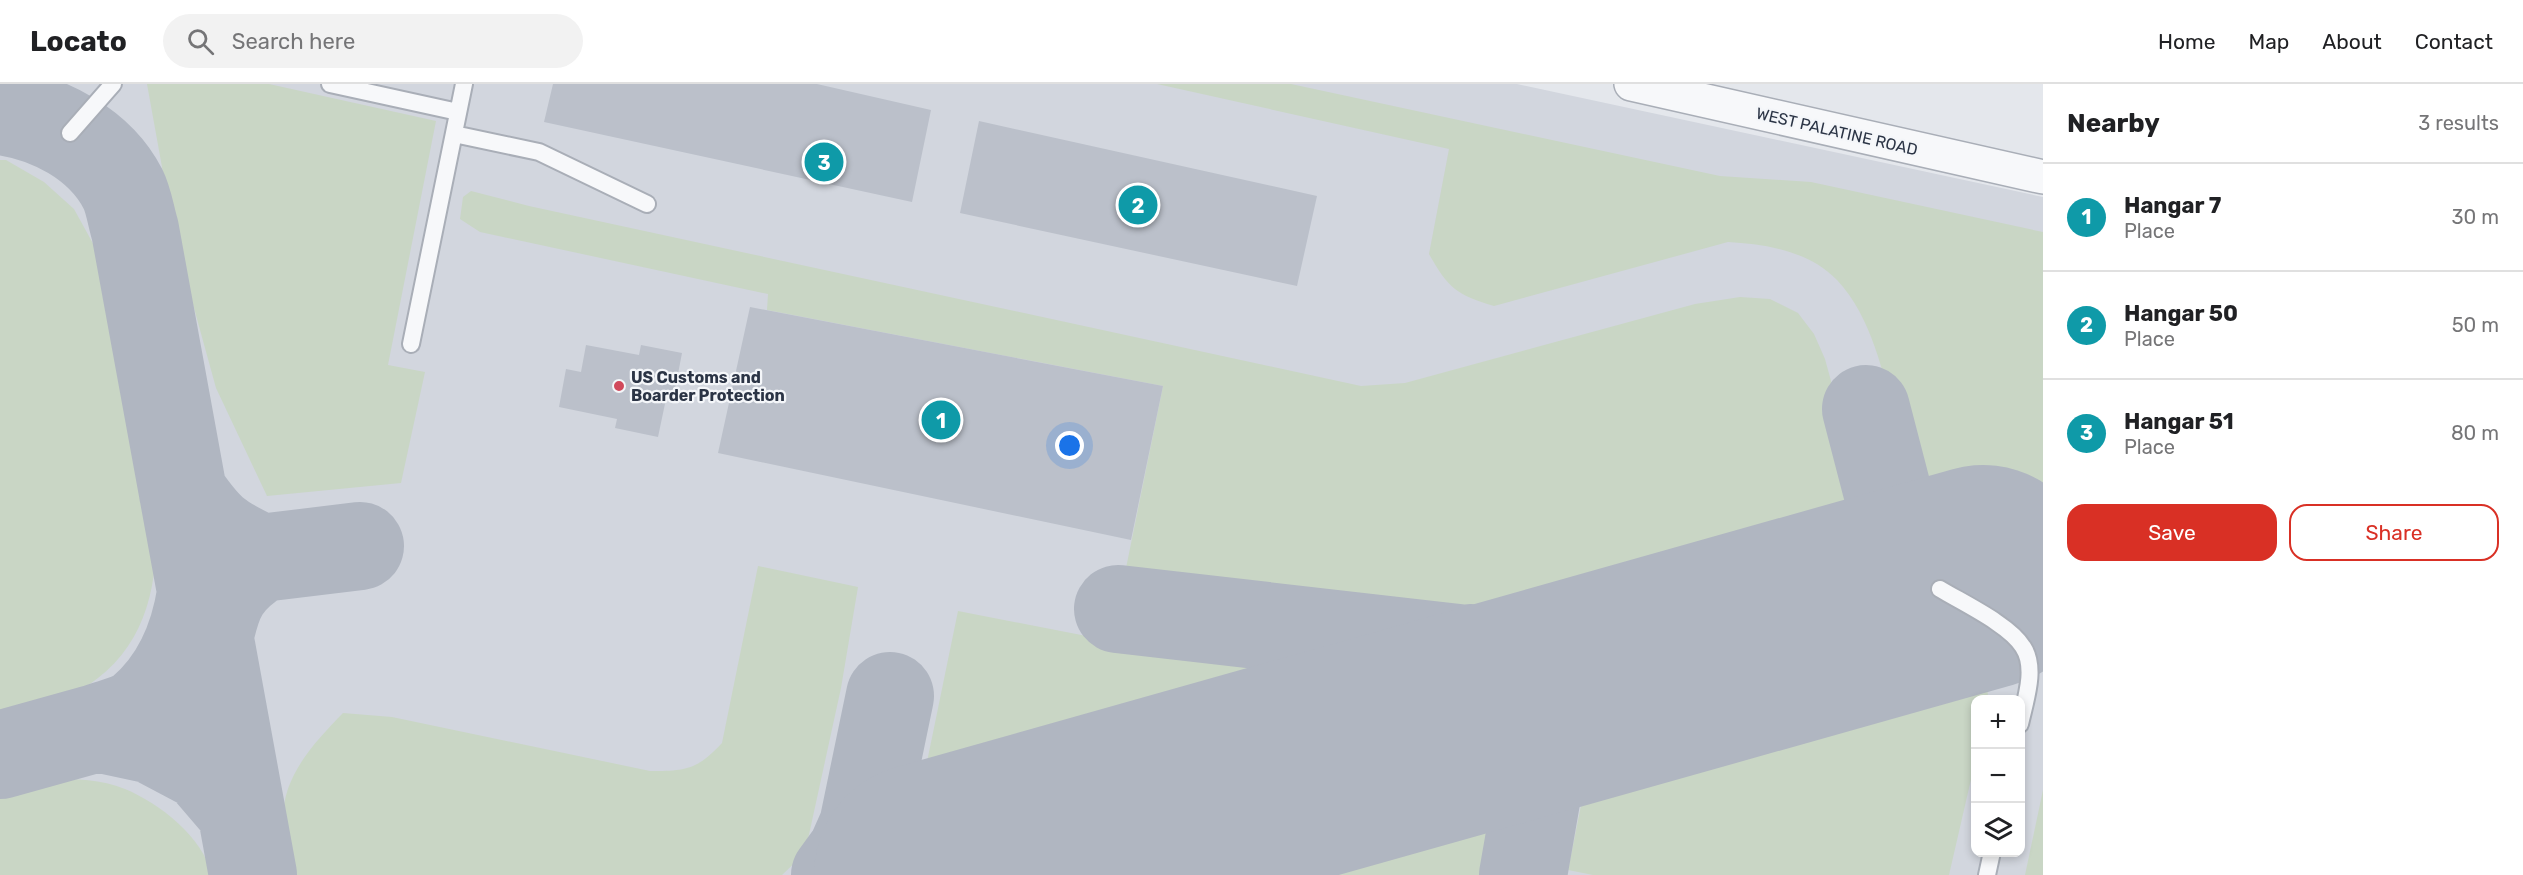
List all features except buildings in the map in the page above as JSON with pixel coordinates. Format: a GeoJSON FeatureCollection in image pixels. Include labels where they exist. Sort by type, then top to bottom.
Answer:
{"type":"FeatureCollection","features":[{"type":"Feature","properties":{"kind":"street","name":"WEST PALATINE ROAD"},"geometry":{"type":"LineString","coordinates":[[1631,84],[2043,177]]}},
{"type":"Feature","properties":{"kind":"lane"},"geometry":{"type":"LineString","coordinates":[[70,133],[113,84]]}},
{"type":"Feature","properties":{"kind":"lane"},"geometry":{"type":"LineString","coordinates":[[330,84],[458,112]]}},
{"type":"Feature","properties":{"kind":"lane"},"geometry":{"type":"LineString","coordinates":[[411,344],[464,84]]}},
{"type":"Feature","properties":{"kind":"lane"},"geometry":{"type":"LineString","coordinates":[[454,134],[539,152],[647,204]]}},
{"type":"Feature","properties":{"kind":"lane"},"geometry":{"type":"LineString","coordinates":[[1940,589],[2013,634],[2024,648],[2029,680],[2025,700]]}},
{"type":"Feature","properties":{"kind":"lane"},"geometry":{"type":"LineString","coordinates":[[1987,875],[1991,857]]}},
{"type":"Feature","properties":{"kind":"shaded area"},"geometry":{"type":"Polygon","coordinates":[[[0,84],[1517,84],[2043,197],[2043,875],[0,875],[0,84]]]}},
{"type":"Feature","properties":{"kind":"green space"},"geometry":{"type":"Polygon","coordinates":[[[147,84],[269,84],[436,121],[388,365],[425,372],[401,483],[267,496],[216,388],[175,239],[147,84]]]}},
{"type":"Feature","properties":{"kind":"green space"},"geometry":{"type":"Polygon","coordinates":[[[1157,84],[1291,84],[1720,176],[1811,182],[2043,232],[2043,602],[2034,593],[2009,581],[1954,569],[1933,548],[1881,365],[1868,328],[1849,295],[1837,280],[1814,262],[1772,247],[1728,242],[1494,306],[1471,298],[1455,289],[1442,275],[1429,254],[1449,149],[1157,84]]]}},
{"type":"Feature","properties":{"kind":"green space"},"geometry":{"type":"Polygon","coordinates":[[[0,160],[6,160],[44,182],[74,209],[101,258],[156,550],[150,597],[143,618],[134,638],[121,655],[106,671],[66,698],[42,707],[0,717],[0,160]]]}},
{"type":"Feature","properties":{"kind":"green space"},"geometry":{"type":"Polygon","coordinates":[[[471,191],[529,206],[1361,386],[1405,383],[1695,304],[1740,297],[1770,299],[1798,313],[1814,334],[1825,359],[1857,476],[1857,505],[1844,542],[1826,567],[1808,580],[1770,600],[1604,646],[1147,600],[1125,573],[1163,386],[767,310],[768,294],[480,232],[460,219],[463,197],[471,191]]]}},
{"type":"Feature","properties":{"kind":"green space"},"geometry":{"type":"Polygon","coordinates":[[[758,566],[858,587],[841,688],[805,853],[782,875],[293,875],[283,827],[284,804],[288,789],[294,774],[311,748],[343,713],[392,717],[650,771],[682,769],[698,764],[722,743],[758,566]]]}},
{"type":"Feature","properties":{"kind":"green space"},"geometry":{"type":"Polygon","coordinates":[[[958,611],[1112,641],[1114,632],[1127,626],[1435,657],[1482,676],[1484,681],[950,832],[931,825],[924,810],[921,791],[958,611]]]}},
{"type":"Feature","properties":{"kind":"green space"},"geometry":{"type":"Polygon","coordinates":[[[1913,635],[1946,638],[1963,647],[1977,662],[1988,689],[1988,695],[1971,695],[1971,779],[1949,875],[1593,875],[1568,870],[1591,756],[1612,727],[1626,718],[1913,635]]]}},
{"type":"Feature","properties":{"kind":"green space"},"geometry":{"type":"Polygon","coordinates":[[[1442,767],[1465,771],[1479,779],[1488,790],[1493,803],[1494,831],[1485,875],[1057,875],[1442,767]]]}},
{"type":"Feature","properties":{"kind":"green space"},"geometry":{"type":"Polygon","coordinates":[[[51,779],[107,783],[125,789],[152,803],[178,823],[189,835],[207,861],[212,875],[0,875],[0,794],[51,779]]]}},
{"type":"Feature","properties":{"kind":"green space"},"geometry":{"type":"Polygon","coordinates":[[[2043,790],[2043,875],[2025,875],[2043,790]]]}},
{"type":"Feature","properties":{"kind":"taxiway"},"geometry":{"type":"LineString","coordinates":[[0,111],[18,114],[54,126],[87,146],[113,173],[127,199],[135,230],[253,875]]}},
{"type":"Feature","properties":{"kind":"taxiway"},"geometry":{"type":"LineString","coordinates":[[1822,622],[1868,584],[1884,549],[1892,509],[1866,409]]}},
{"type":"Feature","properties":{"kind":"taxiway"},"geometry":{"type":"LineString","coordinates":[[183,493],[216,533],[261,558],[239,575],[225,592],[216,612],[209,639]]}},
{"type":"Feature","properties":{"kind":"taxiway"},"geometry":{"type":"LineString","coordinates":[[261,558],[360,546]]}},
{"type":"Feature","properties":{"kind":"taxiway"},"geometry":{"type":"LineString","coordinates":[[201,593],[188,642],[164,686],[136,714],[97,728],[153,740],[204,767],[240,809]]}},
{"type":"Feature","properties":{"kind":"taxiway"},"geometry":{"type":"LineString","coordinates":[[1118,609],[1650,670]]}},
{"type":"Feature","properties":{"kind":"taxiway"},"geometry":{"type":"LineString","coordinates":[[1470,648],[1488,656],[1507,673],[1535,771],[1537,795],[1523,875]]}},
{"type":"Feature","properties":{"kind":"taxiway"},"geometry":{"type":"LineString","coordinates":[[863,826],[890,696]]}},
{"type":"Feature","properties":{"kind":"taxiway"},"geometry":{"type":"LineString","coordinates":[[0,755],[97,728]]}},
{"type":"Feature","properties":{"kind":"taxiway"},"geometry":{"type":"LineString","coordinates":[[835,875],[851,853],[863,826],[887,851],[915,865],[937,872]]}},
{"type":"Feature","properties":{"kind":"runway"},"geometry":{"type":"LineString","coordinates":[[926,875],[1983,577]]}},
{"type":"Feature","properties":{"kind":"place","name":"Hangar 51"},"geometry":{"type":"Point","coordinates":[824,162]}},
{"type":"Feature","properties":{"kind":"place","name":"Hangar 50"},"geometry":{"type":"Point","coordinates":[1138,205]}},
{"type":"Feature","properties":{"kind":"place","name":"US Customs and Boarder Protection"},"geometry":{"type":"Point","coordinates":[619,386]}},
{"type":"Feature","properties":{"kind":"place","name":"Hangar 7"},"geometry":{"type":"Point","coordinates":[941,420]}}]}
